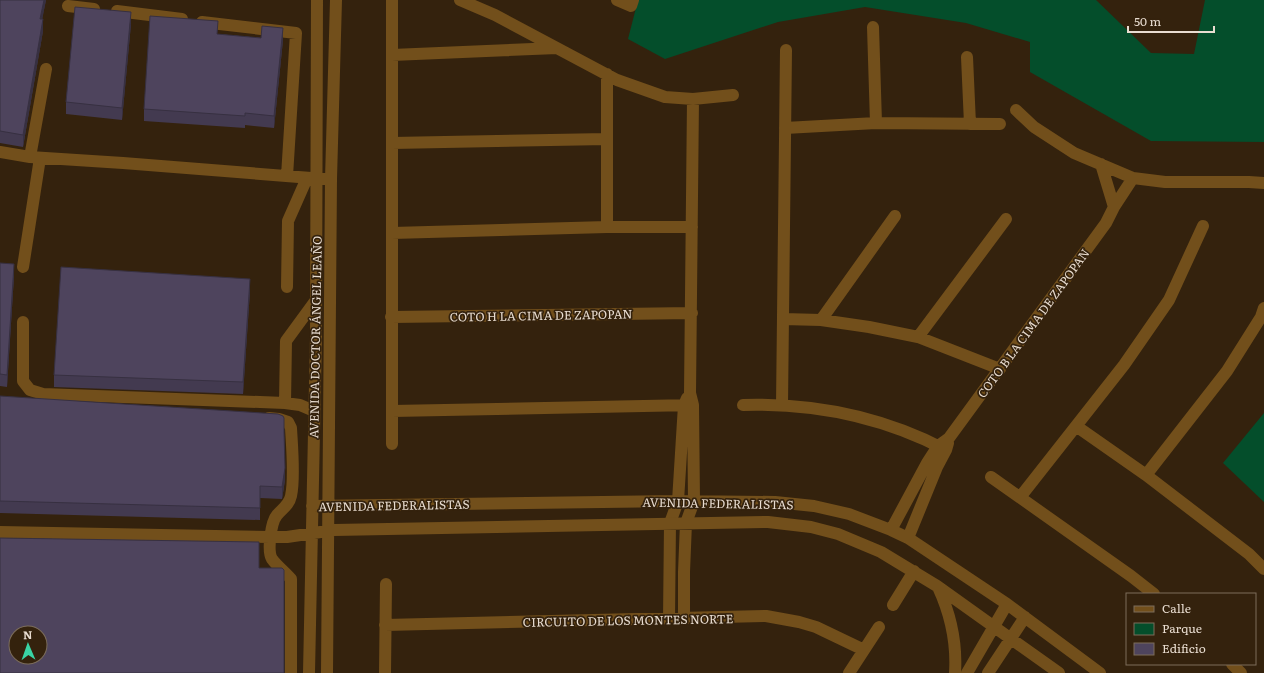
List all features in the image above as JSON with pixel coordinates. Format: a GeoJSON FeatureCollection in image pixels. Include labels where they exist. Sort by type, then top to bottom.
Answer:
{"type":"FeatureCollection","features":[{"type":"Feature","properties":{"kind":"street","name":"AVENIDA DOCTOR ÁNGEL LEAÑO"},"geometry":{"type":"LineString","coordinates":[[309,673],[316,300],[312,178],[317,0]]}},
{"type":"Feature","properties":{"kind":"street","name":"AVENIDA DOCTOR ÁNGEL LEAÑO"},"geometry":{"type":"LineString","coordinates":[[327,673],[332,179],[336,0]]}},
{"type":"Feature","properties":{"kind":"street"},"geometry":{"type":"LineString","coordinates":[[392,0],[392,444]]}},
{"type":"Feature","properties":{"kind":"street"},"geometry":{"type":"LineString","coordinates":[[460,0],[494,15],[617,80],[665,97],[693,99],[733,95]]}},
{"type":"Feature","properties":{"kind":"street"},"geometry":{"type":"LineString","coordinates":[[617,0],[631,6],[633,0]]}},
{"type":"Feature","properties":{"kind":"street"},"geometry":{"type":"LineString","coordinates":[[68,6],[296,33],[287,176]]}},
{"type":"Feature","properties":{"kind":"street"},"geometry":{"type":"LineString","coordinates":[[873,27],[876,123]]}},
{"type":"Feature","properties":{"kind":"street"},"geometry":{"type":"LineString","coordinates":[[392,55],[558,48]]}},
{"type":"Feature","properties":{"kind":"street"},"geometry":{"type":"LineString","coordinates":[[782,405],[786,50]]}},
{"type":"Feature","properties":{"kind":"street"},"geometry":{"type":"LineString","coordinates":[[967,57],[970,124]]}},
{"type":"Feature","properties":{"kind":"street"},"geometry":{"type":"LineString","coordinates":[[23,267],[46,69]]}},
{"type":"Feature","properties":{"kind":"street"},"geometry":{"type":"LineString","coordinates":[[607,74],[607,227]]}},
{"type":"Feature","properties":{"kind":"street"},"geometry":{"type":"LineString","coordinates":[[669,619],[670,523],[678,501],[689,401],[692,313],[693,99]]}},
{"type":"Feature","properties":{"kind":"street"},"geometry":{"type":"LineString","coordinates":[[1016,110],[1034,127],[1074,153],[1133,178],[1165,182],[1264,183]]}},
{"type":"Feature","properties":{"kind":"street"},"geometry":{"type":"LineString","coordinates":[[785,128],[876,123],[1000,124]]}},
{"type":"Feature","properties":{"kind":"street"},"geometry":{"type":"LineString","coordinates":[[392,144],[607,139]]}},
{"type":"Feature","properties":{"kind":"street"},"geometry":{"type":"LineString","coordinates":[[0,152],[35,158],[123,163],[332,179]]}},
{"type":"Feature","properties":{"kind":"street"},"geometry":{"type":"LineString","coordinates":[[1101,164],[1114,207]]}},
{"type":"Feature","properties":{"kind":"street"},"geometry":{"type":"LineString","coordinates":[[287,287],[288,221],[312,178]]}},
{"type":"Feature","properties":{"kind":"street","name":"COTO B LA CIMA DE ZAPOPAN"},"geometry":{"type":"LineString","coordinates":[[891,530],[927,463],[942,448],[1106,223],[1114,207],[1133,178]]}},
{"type":"Feature","properties":{"kind":"street"},"geometry":{"type":"LineString","coordinates":[[821,320],[895,216]]}},
{"type":"Feature","properties":{"kind":"street"},"geometry":{"type":"LineString","coordinates":[[918,336],[1006,219]]}},
{"type":"Feature","properties":{"kind":"street"},"geometry":{"type":"LineString","coordinates":[[1021,496],[1124,365],[1169,300],[1203,226]]}},
{"type":"Feature","properties":{"kind":"street"},"geometry":{"type":"LineString","coordinates":[[392,233],[607,227],[692,227]]}},
{"type":"Feature","properties":{"kind":"street"},"geometry":{"type":"LineString","coordinates":[[285,403],[286,341],[316,300]]}},
{"type":"Feature","properties":{"kind":"street"},"geometry":{"type":"LineString","coordinates":[[1146,475],[1227,371],[1261,317],[1264,308]]}},
{"type":"Feature","properties":{"kind":"street","name":"COTO H LA CIMA DE ZAPOPAN"},"geometry":{"type":"LineString","coordinates":[[391,317],[692,313]]}},
{"type":"Feature","properties":{"kind":"street"},"geometry":{"type":"LineString","coordinates":[[783,319],[821,320],[918,336],[1000,368]]}},
{"type":"Feature","properties":{"kind":"street"},"geometry":{"type":"LineString","coordinates":[[23,322],[23,380],[30,390],[43,394],[285,403],[314,411]]}},
{"type":"Feature","properties":{"kind":"street"},"geometry":{"type":"LineString","coordinates":[[392,411],[689,401]]}},
{"type":"Feature","properties":{"kind":"street"},"geometry":{"type":"LineString","coordinates":[[684,618],[686,523],[694,501],[689,401]]}},
{"type":"Feature","properties":{"kind":"street"},"geometry":{"type":"LineString","coordinates":[[29,402],[130,409]]}},
{"type":"Feature","properties":{"kind":"street"},"geometry":{"type":"LineString","coordinates":[[743,405],[782,405],[816,408],[862,417],[913,434],[942,448]]}},
{"type":"Feature","properties":{"kind":"street"},"geometry":{"type":"LineString","coordinates":[[257,417],[279,419],[288,422],[291,428],[293,487],[288,505],[277,514],[273,520],[270,537],[271,558],[291,579],[291,673]]}},
{"type":"Feature","properties":{"kind":"street"},"geometry":{"type":"LineString","coordinates":[[1076,426],[1146,475],[1249,554],[1264,569]]}},
{"type":"Feature","properties":{"kind":"street","name":"COTO B LA CIMA DE ZAPOPAN"},"geometry":{"type":"LineString","coordinates":[[908,538],[937,467],[942,448]]}},
{"type":"Feature","properties":{"kind":"street"},"geometry":{"type":"LineString","coordinates":[[991,476],[1021,496],[1153,593]]}},
{"type":"Feature","properties":{"kind":"street","name":"AVENIDA FEDERALISTAS"},"geometry":{"type":"LineString","coordinates":[[312,506],[678,501],[775,502],[814,506],[848,514],[908,538],[1025,617],[1100,673]]}},
{"type":"Feature","properties":{"kind":"street","name":"AVENIDA FEDERALISTAS"},"geometry":{"type":"LineString","coordinates":[[0,532],[287,537],[328,530],[670,523],[768,522],[811,527],[838,534],[866,545],[914,571],[1059,673]]}},
{"type":"Feature","properties":{"kind":"street"},"geometry":{"type":"LineString","coordinates":[[669,562],[684,562]]}},
{"type":"Feature","properties":{"kind":"street"},"geometry":{"type":"LineString","coordinates":[[893,605],[914,571]]}},
{"type":"Feature","properties":{"kind":"street"},"geometry":{"type":"LineString","coordinates":[[385,673],[386,584]]}},
{"type":"Feature","properties":{"kind":"street"},"geometry":{"type":"LineString","coordinates":[[937,586],[952,626],[955,648],[955,673]]}},
{"type":"Feature","properties":{"kind":"street"},"geometry":{"type":"LineString","coordinates":[[967,673],[1006,604]]}},
{"type":"Feature","properties":{"kind":"street","name":"CIRCUITO DE LOS MONTES NORTE"},"geometry":{"type":"LineString","coordinates":[[385,625],[766,616],[816,627],[864,650]]}},
{"type":"Feature","properties":{"kind":"street"},"geometry":{"type":"LineString","coordinates":[[988,673],[1025,617]]}},
{"type":"Feature","properties":{"kind":"street"},"geometry":{"type":"LineString","coordinates":[[849,673],[880,627]]}},
{"type":"Feature","properties":{"kind":"street"},"geometry":{"type":"LineString","coordinates":[[1233,665],[1241,673]]}},
{"type":"Feature","properties":{"kind":"green space"},"geometry":{"type":"Polygon","coordinates":[[[638,0],[1096,0],[1151,53],[1194,54],[1205,0],[1264,0],[1264,142],[1151,141],[1030,72],[1030,42],[966,23],[865,7],[778,22],[665,59],[628,39],[638,0]]]}},
{"type":"Feature","properties":{"kind":"green space"},"geometry":{"type":"Polygon","coordinates":[[[1264,413],[1264,502],[1223,463],[1264,413]]]}},
{"type":"Feature","properties":{"kind":"building"},"geometry":{"type":"Polygon","coordinates":[[[0,0],[44,0],[40,19],[43,19],[23,135],[0,131],[0,0]]]}},
{"type":"Feature","properties":{"kind":"building"},"geometry":{"type":"Polygon","coordinates":[[[75,7],[131,12],[122,108],[66,102],[75,7]]]}},
{"type":"Feature","properties":{"kind":"building"},"geometry":{"type":"Polygon","coordinates":[[[150,16],[218,21],[217,34],[261,38],[262,26],[283,28],[274,116],[245,113],[245,116],[144,109],[150,16]]]}},
{"type":"Feature","properties":{"kind":"building"},"geometry":{"type":"Polygon","coordinates":[[[0,263],[14,264],[7,375],[0,374],[0,263]]]}},
{"type":"Feature","properties":{"kind":"building"},"geometry":{"type":"Polygon","coordinates":[[[61,267],[250,279],[243,382],[54,375],[61,267]]]}},
{"type":"Feature","properties":{"kind":"building"},"geometry":{"type":"Polygon","coordinates":[[[0,396],[278,414],[284,418],[285,468],[282,487],[260,486],[260,508],[0,501],[0,396]]]}},
{"type":"Feature","properties":{"kind":"building"},"geometry":{"type":"Polygon","coordinates":[[[0,538],[259,542],[259,568],[282,568],[284,570],[284,673],[0,673],[0,538]]]}}]}
